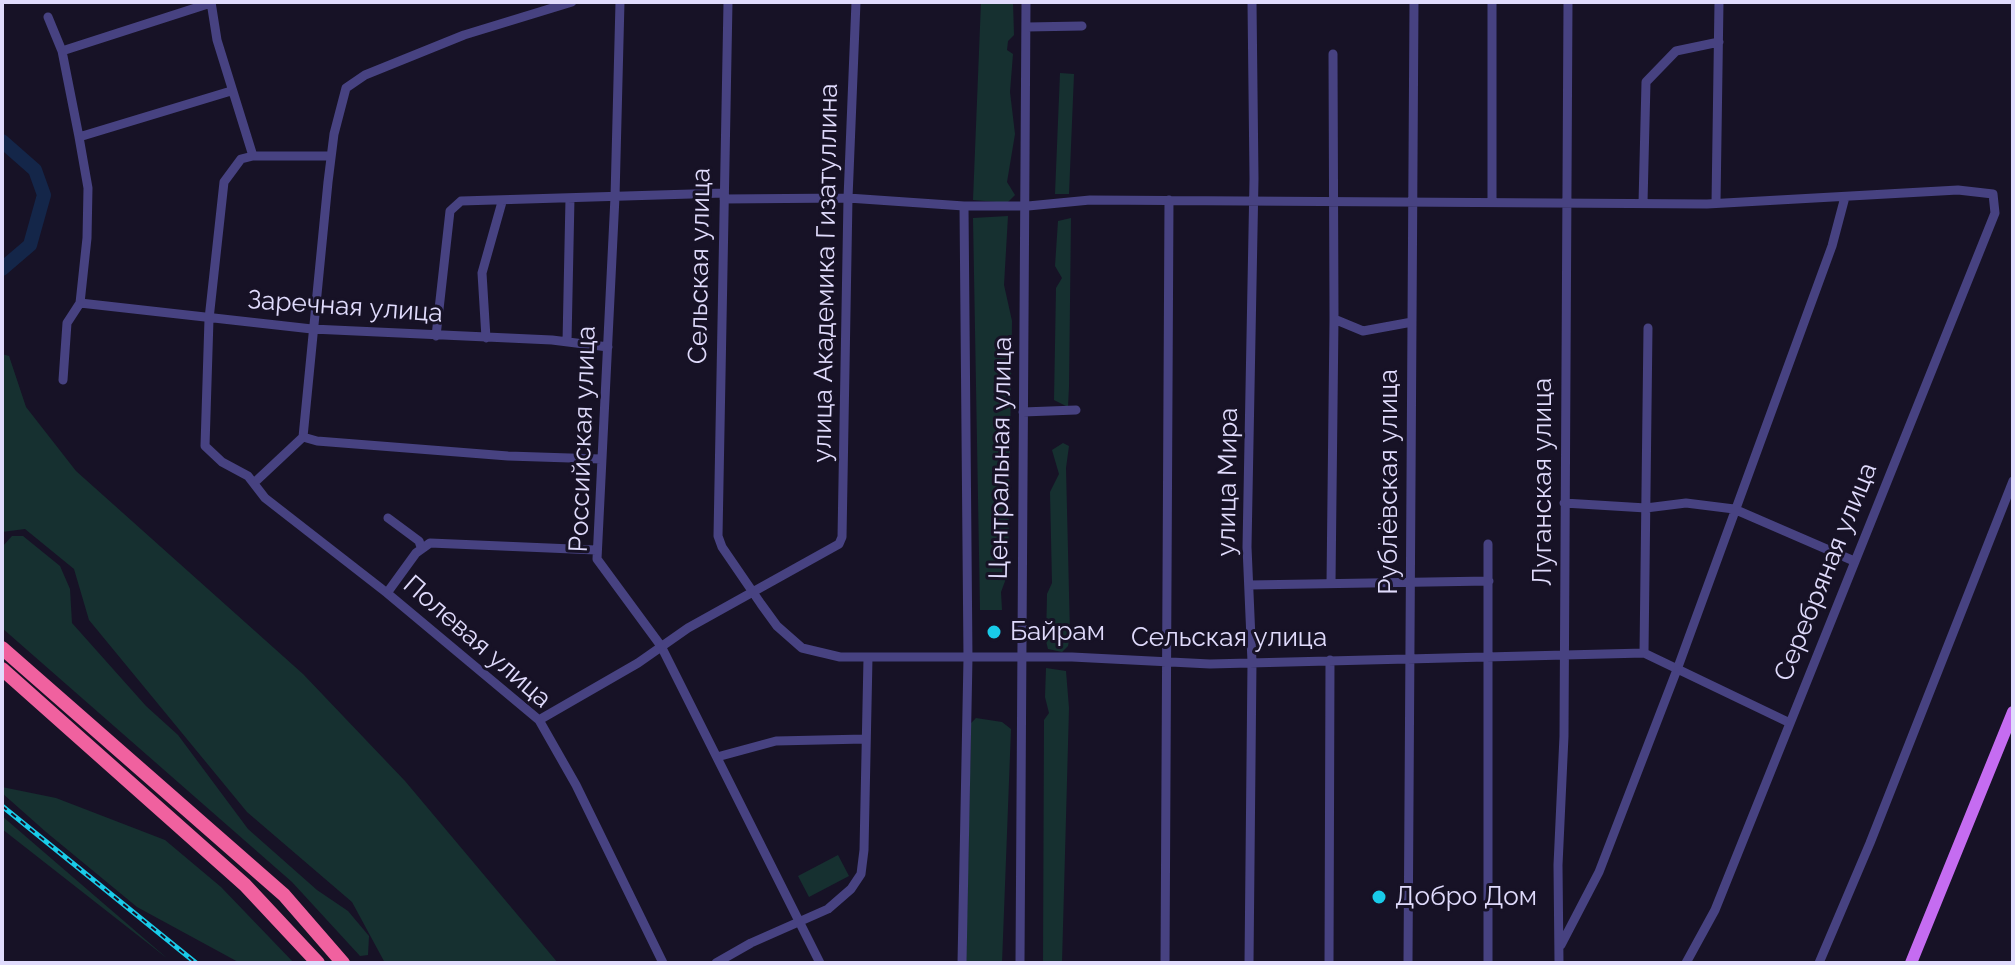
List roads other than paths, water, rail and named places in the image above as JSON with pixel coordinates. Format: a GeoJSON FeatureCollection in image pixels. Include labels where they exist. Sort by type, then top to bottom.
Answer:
{"type":"FeatureCollection","features":[{"type":"Feature","properties":{"kind":"highway"},"geometry":{"type":"LineString","coordinates":[[2,648],[275,886],[307,918],[343,963]]}},
{"type":"Feature","properties":{"kind":"highway"},"geometry":{"type":"LineString","coordinates":[[2,669],[245,885],[318,963]]}},
{"type":"Feature","properties":{"kind":"main road"},"geometry":{"type":"LineString","coordinates":[[1911,963],[2013,712]]}},
{"type":"Feature","properties":{"kind":"street"},"geometry":{"type":"LineString","coordinates":[[62,51],[211,2],[217,40],[253,156]]}},
{"type":"Feature","properties":{"kind":"street"},"geometry":{"type":"LineString","coordinates":[[255,482],[303,437],[331,156],[346,88],[365,75],[464,35],[572,2]]}},
{"type":"Feature","properties":{"kind":"street","name":"Российская улица"},"geometry":{"type":"LineString","coordinates":[[620,2],[615,197],[596,550],[603,571],[661,646],[820,963]]}},
{"type":"Feature","properties":{"kind":"street","name":"Сельская улица"},"geometry":{"type":"LineString","coordinates":[[728,2],[718,536],[777,626],[802,648],[840,657],[1167,662],[1644,653],[1790,723]]}},
{"type":"Feature","properties":{"kind":"street","name":"улица Академика Гизатуллина"},"geometry":{"type":"LineString","coordinates":[[754,593],[839,544],[842,537],[848,198],[856,2]]}},
{"type":"Feature","properties":{"kind":"street","name":"Центральная улица"},"geometry":{"type":"LineString","coordinates":[[1020,963],[1020,658],[1028,206],[1026,2]]}},
{"type":"Feature","properties":{"kind":"street","name":"улица Мира"},"geometry":{"type":"LineString","coordinates":[[1249,963],[1252,2]]}},
{"type":"Feature","properties":{"kind":"street","name":"Рублёвская улица"},"geometry":{"type":"LineString","coordinates":[[1408,963],[1414,2]]}},
{"type":"Feature","properties":{"kind":"street"},"geometry":{"type":"LineString","coordinates":[[1492,2],[1492,201]]}},
{"type":"Feature","properties":{"kind":"street","name":"Луганская улица"},"geometry":{"type":"LineString","coordinates":[[1559,963],[1568,2]]}},
{"type":"Feature","properties":{"kind":"street"},"geometry":{"type":"LineString","coordinates":[[1716,203],[1719,2]]}},
{"type":"Feature","properties":{"kind":"street"},"geometry":{"type":"LineString","coordinates":[[48,17],[62,51],[88,188],[80,303],[67,323],[63,380]]}},
{"type":"Feature","properties":{"kind":"street"},"geometry":{"type":"LineString","coordinates":[[1027,27],[1082,26]]}},
{"type":"Feature","properties":{"kind":"street"},"geometry":{"type":"LineString","coordinates":[[1643,203],[1646,82],[1676,51],[1719,42]]}},
{"type":"Feature","properties":{"kind":"street"},"geometry":{"type":"LineString","coordinates":[[1331,583],[1333,54]]}},
{"type":"Feature","properties":{"kind":"street"},"geometry":{"type":"LineString","coordinates":[[79,137],[231,91]]}},
{"type":"Feature","properties":{"kind":"street"},"geometry":{"type":"LineString","coordinates":[[209,319],[224,182],[241,159],[253,156],[331,156]]}},
{"type":"Feature","properties":{"kind":"street","name":"Серебряная улица"},"geometry":{"type":"LineString","coordinates":[[1686,963],[1715,910],[1995,213],[1993,194],[1958,190],[1845,197]]}},
{"type":"Feature","properties":{"kind":"street"},"geometry":{"type":"LineString","coordinates":[[436,336],[450,211],[461,201],[724,196],[1028,206],[1090,200],[1716,203],[1845,197],[1832,246],[1678,667],[1599,872],[1559,949]]}},
{"type":"Feature","properties":{"kind":"street"},"geometry":{"type":"LineString","coordinates":[[567,342],[570,198]]}},
{"type":"Feature","properties":{"kind":"street"},"geometry":{"type":"LineString","coordinates":[[1165,963],[1169,200]]}},
{"type":"Feature","properties":{"kind":"street"},"geometry":{"type":"LineString","coordinates":[[486,338],[482,273],[502,202]]}},
{"type":"Feature","properties":{"kind":"street"},"geometry":{"type":"LineString","coordinates":[[962,963],[968,658],[964,206]]}},
{"type":"Feature","properties":{"kind":"street","name":"Заречная улица"},"geometry":{"type":"LineString","coordinates":[[80,303],[312,329],[567,342],[608,347]]}},
{"type":"Feature","properties":{"kind":"street","name":"Полевая улица"},"geometry":{"type":"LineString","coordinates":[[209,319],[205,446],[222,462],[255,482],[265,498],[387,593],[539,720],[576,785],[663,963]]}},
{"type":"Feature","properties":{"kind":"street"},"geometry":{"type":"LineString","coordinates":[[1334,319],[1339,324],[1363,331],[1412,322]]}},
{"type":"Feature","properties":{"kind":"street"},"geometry":{"type":"LineString","coordinates":[[1644,653],[1648,328]]}},
{"type":"Feature","properties":{"kind":"street"},"geometry":{"type":"LineString","coordinates":[[1023,412],[1076,410]]}},
{"type":"Feature","properties":{"kind":"street"},"geometry":{"type":"LineString","coordinates":[[303,437],[317,441],[479,454],[601,459]]}},
{"type":"Feature","properties":{"kind":"street"},"geometry":{"type":"LineString","coordinates":[[1819,963],[1865,856],[2013,481]]}},
{"type":"Feature","properties":{"kind":"street"},"geometry":{"type":"LineString","coordinates":[[1564,503],[1646,508],[1686,503],[1734,509],[1854,561]]}},
{"type":"Feature","properties":{"kind":"street"},"geometry":{"type":"LineString","coordinates":[[388,518],[419,541],[421,547]]}},
{"type":"Feature","properties":{"kind":"street"},"geometry":{"type":"LineString","coordinates":[[387,593],[421,547],[440,542],[596,550]]}},
{"type":"Feature","properties":{"kind":"street"},"geometry":{"type":"LineString","coordinates":[[1488,544],[1491,657],[1488,963]]}},
{"type":"Feature","properties":{"kind":"street"},"geometry":{"type":"LineString","coordinates":[[1249,585],[1489,581]]}},
{"type":"Feature","properties":{"kind":"street"},"geometry":{"type":"LineString","coordinates":[[539,720],[754,593]]}},
{"type":"Feature","properties":{"kind":"street"},"geometry":{"type":"LineString","coordinates":[[716,963],[842,899],[861,874],[868,658]]}},
{"type":"Feature","properties":{"kind":"street"},"geometry":{"type":"LineString","coordinates":[[1329,963],[1330,660]]}},
{"type":"Feature","properties":{"kind":"street"},"geometry":{"type":"LineString","coordinates":[[717,757],[776,741],[865,739]]}},
{"type":"Feature","properties":{"kind":"waterway"},"geometry":{"type":"LineString","coordinates":[[2,141],[35,170],[44,195],[30,245],[2,269]]}},
{"type":"Feature","properties":{"kind":"railway"},"geometry":{"type":"LineString","coordinates":[[2,806],[196,963]]}},
{"type":"Feature","properties":{"kind":"place","name":"Байрам"},"geometry":{"type":"Point","coordinates":[994,632]}},
{"type":"Feature","properties":{"kind":"place","name":"Добро Дом"},"geometry":{"type":"Point","coordinates":[1379,897]}}]}
